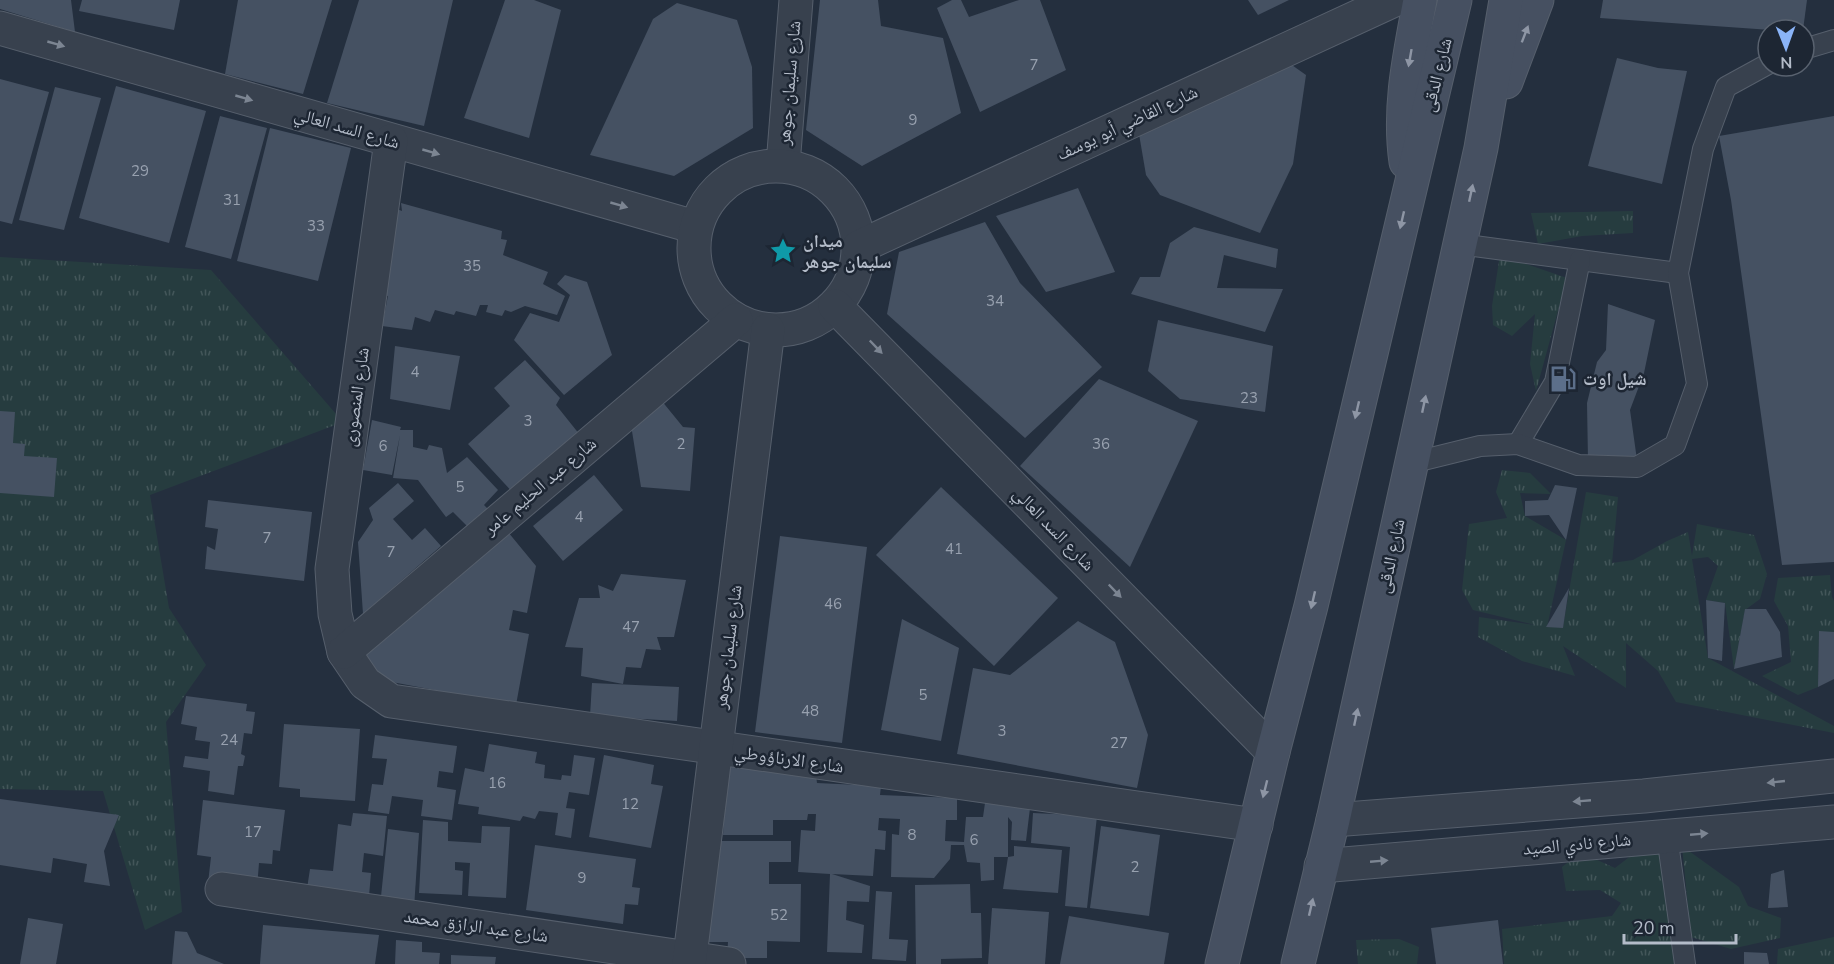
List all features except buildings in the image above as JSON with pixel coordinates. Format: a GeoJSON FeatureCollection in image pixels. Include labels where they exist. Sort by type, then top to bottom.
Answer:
{"type":"FeatureCollection","features":[{"type":"Feature","properties":{"kind":"main road","name":"شارع الدقى"},"geometry":{"type":"LineString","coordinates":[[1410,186],[1402,137],[1404,95],[1420,0]]}},
{"type":"Feature","properties":{"kind":"main road","name":"شارع الدقى"},"geometry":{"type":"LineString","coordinates":[[1222,964],[1311,606],[1455,0]]}},
{"type":"Feature","properties":{"kind":"main road","name":"شارع الدقى"},"geometry":{"type":"LineString","coordinates":[[1298,964],[1333,820],[1460,244],[1480,148],[1506,0]]}},
{"type":"Feature","properties":{"kind":"main road","name":"شارع الدقى"},"geometry":{"type":"LineString","coordinates":[[1480,148],[1537,0]]}},
{"type":"Feature","properties":{"kind":"street","name":"شارع سليمان جوهر"},"geometry":{"type":"LineString","coordinates":[[783,165],[796,0]]}},
{"type":"Feature","properties":{"kind":"street","name":"شارع القاضي أبو يوسف"},"geometry":{"type":"LineString","coordinates":[[859,247],[1394,0]]}},
{"type":"Feature","properties":{"kind":"street","name":"شارع السد العالي"},"geometry":{"type":"LineString","coordinates":[[0,28],[695,227]]}},
{"type":"Feature","properties":{"kind":"street","name":"شارع المنصورى"},"geometry":{"type":"LineString","coordinates":[[344,652],[334,614],[332,569],[391,141]]}},
{"type":"Feature","properties":{"kind":"street"},"geometry":{"type":"LineString","coordinates":[[783,165],[821,178],[836,191],[848,208],[856,227],[859,247],[856,268],[848,288],[835,306],[815,320],[793,329],[768,330],[752,327],[736,320],[714,304],[699,280],[693,255],[695,227],[707,201],[727,181],[754,168],[783,165]]}},
{"type":"Feature","properties":{"kind":"street","name":"شارع السد العالي"},"geometry":{"type":"LineString","coordinates":[[835,306],[1273,752]]}},
{"type":"Feature","properties":{"kind":"street","name":"شارع عبد الحليم عامر"},"geometry":{"type":"LineString","coordinates":[[344,652],[736,320]]}},
{"type":"Feature","properties":{"kind":"street","name":"شارع سليمان جوهر"},"geometry":{"type":"LineString","coordinates":[[689,961],[768,330]]}},
{"type":"Feature","properties":{"kind":"street","name":"شارع الارناؤوطي"},"geometry":{"type":"LineString","coordinates":[[344,652],[365,683],[391,701],[1256,825]]}},
{"type":"Feature","properties":{"kind":"street"},"geometry":{"type":"LineString","coordinates":[[1333,820],[1644,796],[1834,776]]}},
{"type":"Feature","properties":{"kind":"street"},"geometry":{"type":"LineString","coordinates":[[1644,796],[1658,837]]}},
{"type":"Feature","properties":{"kind":"street","name":"شارع نادي الصيد"},"geometry":{"type":"LineString","coordinates":[[1321,866],[1834,822]]}},
{"type":"Feature","properties":{"kind":"street","name":"شارع عبد الرازق محمد"},"geometry":{"type":"LineString","coordinates":[[222,889],[689,961],[729,964]]}},
{"type":"Feature","properties":{"kind":"lane"},"geometry":{"type":"LineString","coordinates":[[1816,45],[1834,40]]}},
{"type":"Feature","properties":{"kind":"lane"},"geometry":{"type":"LineString","coordinates":[[1412,463],[1480,446],[1518,444],[1578,465],[1637,467],[1675,445],[1697,384],[1678,273],[1703,149],[1726,87],[1756,71]]}},
{"type":"Feature","properties":{"kind":"lane"},"geometry":{"type":"LineString","coordinates":[[1460,244],[1678,273]]}},
{"type":"Feature","properties":{"kind":"lane"},"geometry":{"type":"LineString","coordinates":[[1518,444],[1555,382],[1580,260]]}},
{"type":"Feature","properties":{"kind":"lane"},"geometry":{"type":"LineString","coordinates":[[1658,837],[1685,964]]}},
{"type":"Feature","properties":{"kind":"green space"},"geometry":{"type":"Polygon","coordinates":[[[1633,211],[1633,233],[1582,236],[1538,244],[1531,213],[1633,211]]]}},
{"type":"Feature","properties":{"kind":"green space"},"geometry":{"type":"Polygon","coordinates":[[[1500,255],[1567,278],[1536,391],[1530,364],[1535,314],[1512,336],[1493,325],[1492,306],[1500,255]]]}},
{"type":"Feature","properties":{"kind":"green space"},"geometry":{"type":"Polygon","coordinates":[[[0,257],[211,270],[343,422],[150,495],[169,608],[206,665],[166,722],[182,912],[145,930],[103,791],[0,789],[0,257]]]}},
{"type":"Feature","properties":{"kind":"green space"},"geometry":{"type":"Polygon","coordinates":[[[1502,470],[1530,473],[1551,494],[1520,493],[1525,516],[1566,540],[1547,627],[1563,627],[1586,492],[1618,497],[1612,563],[1633,560],[1688,532],[1692,556],[1697,524],[1754,535],[1767,574],[1760,599],[1745,610],[1734,669],[1725,603],[1706,600],[1718,566],[1708,557],[1692,559],[1708,658],[1834,726],[1834,733],[1676,702],[1658,671],[1626,643],[1626,688],[1563,646],[1575,676],[1522,661],[1478,637],[1479,617],[1535,625],[1473,610],[1462,590],[1469,524],[1507,518],[1496,492],[1502,470]]]}},
{"type":"Feature","properties":{"kind":"green space"},"geometry":{"type":"Polygon","coordinates":[[[1830,575],[1834,601],[1834,632],[1819,632],[1818,687],[1798,695],[1762,676],[1791,662],[1788,626],[1774,601],[1778,578],[1830,575]]]}},
{"type":"Feature","properties":{"kind":"green space"},"geometry":{"type":"Polygon","coordinates":[[[1645,845],[1661,846],[1679,964],[1504,964],[1502,929],[1612,916],[1621,903],[1600,890],[1566,891],[1562,867],[1576,856],[1595,859],[1615,868],[1645,845]]]}},
{"type":"Feature","properties":{"kind":"green space"},"geometry":{"type":"Polygon","coordinates":[[[1682,846],[1739,887],[1748,906],[1781,918],[1780,938],[1731,949],[1691,937],[1682,846]]]}},
{"type":"Feature","properties":{"kind":"green space"},"geometry":{"type":"Polygon","coordinates":[[[1834,937],[1834,964],[1777,964],[1778,949],[1834,937]]]}},
{"type":"Feature","properties":{"kind":"green space"},"geometry":{"type":"Polygon","coordinates":[[[1399,939],[1419,947],[1417,964],[1358,964],[1356,940],[1399,939]]]}},
{"type":"Feature","properties":{"kind":"place","name":"ميدان سليمان جوهر"},"geometry":{"type":"Point","coordinates":[783,251]}},
{"type":"Feature","properties":{"kind":"place","name":"شيل اوت"},"geometry":{"type":"Point","coordinates":[1563,379]}}]}
